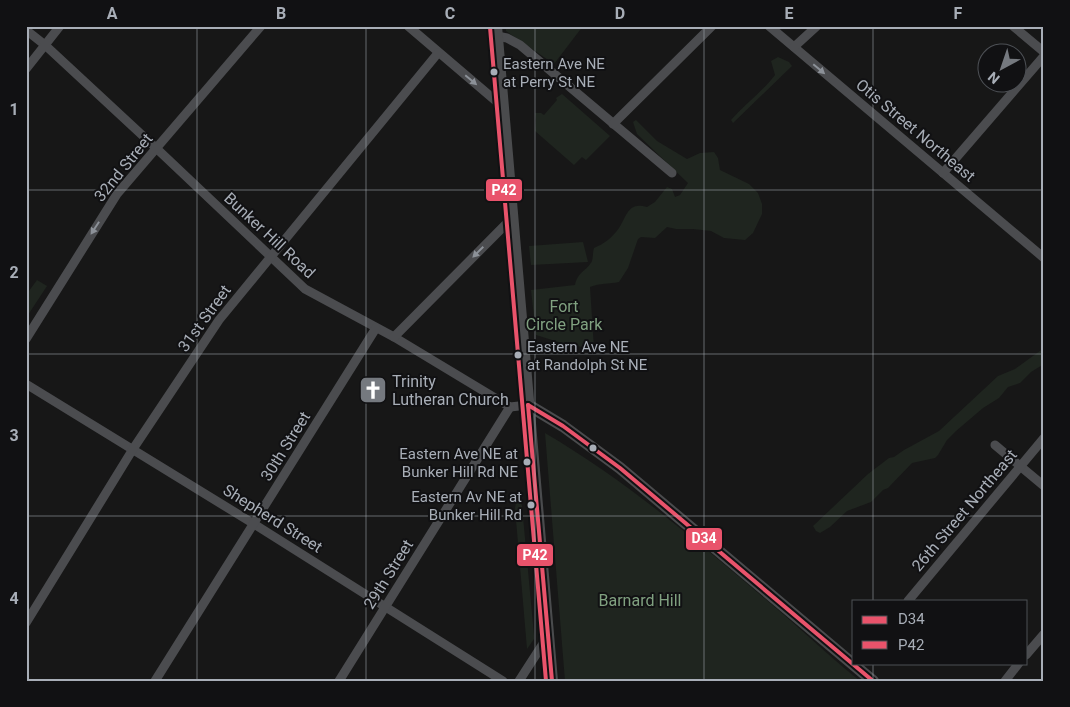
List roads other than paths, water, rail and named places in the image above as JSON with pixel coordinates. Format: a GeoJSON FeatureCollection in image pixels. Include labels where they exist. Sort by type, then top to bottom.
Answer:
{"type":"FeatureCollection","features":[{"type":"Feature","properties":{"kind":"main road"},"geometry":{"type":"LineString","coordinates":[[496,31],[552,681]]}},
{"type":"Feature","properties":{"kind":"main road"},"geometry":{"type":"LineString","coordinates":[[528,405],[563,426],[614,464],[852,662]]}},
{"type":"Feature","properties":{"kind":"main road"},"geometry":{"type":"LineString","coordinates":[[855,664],[873,681]]}},
{"type":"Feature","properties":{"kind":"street"},"geometry":{"type":"LineString","coordinates":[[26,69],[60,26]]}},
{"type":"Feature","properties":{"kind":"street","name":"32nd Street"},"geometry":{"type":"LineString","coordinates":[[26,339],[117,194],[260,26]]}},
{"type":"Feature","properties":{"kind":"street"},"geometry":{"type":"LineString","coordinates":[[408,26],[503,107]]}},
{"type":"Feature","properties":{"kind":"street"},"geometry":{"type":"LineString","coordinates":[[614,124],[712,26]]}},
{"type":"Feature","properties":{"kind":"street","name":"Otis Street Northeast"},"geometry":{"type":"LineString","coordinates":[[769,26],[1044,258]]}},
{"type":"Feature","properties":{"kind":"street"},"geometry":{"type":"LineString","coordinates":[[794,47],[817,26]]}},
{"type":"Feature","properties":{"kind":"street"},"geometry":{"type":"LineString","coordinates":[[943,173],[1044,54],[1013,26]]}},
{"type":"Feature","properties":{"kind":"street","name":"Bunker Hill Road"},"geometry":{"type":"LineString","coordinates":[[26,30],[156,148],[269,257],[305,289],[394,337],[510,407]]}},
{"type":"Feature","properties":{"kind":"street"},"geometry":{"type":"LineString","coordinates":[[496,31],[520,45],[672,173]]}},
{"type":"Feature","properties":{"kind":"street","name":"31st Street"},"geometry":{"type":"LineString","coordinates":[[26,623],[133,449],[219,320],[438,53]]}},
{"type":"Feature","properties":{"kind":"street"},"geometry":{"type":"LineString","coordinates":[[394,337],[512,218]]}},
{"type":"Feature","properties":{"kind":"street","name":"30th Street"},"geometry":{"type":"LineString","coordinates":[[155,681],[376,328]]}},
{"type":"Feature","properties":{"kind":"street","name":"Shepherd Street"},"geometry":{"type":"LineString","coordinates":[[26,384],[254,524],[503,681]]}},
{"type":"Feature","properties":{"kind":"street"},"geometry":{"type":"LineString","coordinates":[[510,407],[528,405]]}},
{"type":"Feature","properties":{"kind":"street","name":"29th Street"},"geometry":{"type":"LineString","coordinates":[[339,681],[510,407]]}},
{"type":"Feature","properties":{"kind":"street","name":"26th Street Northeast"},"geometry":{"type":"LineString","coordinates":[[909,600],[1044,438]]}},
{"type":"Feature","properties":{"kind":"street"},"geometry":{"type":"LineString","coordinates":[[996,445],[1044,486]]}},
{"type":"Feature","properties":{"kind":"street"},"geometry":{"type":"LineString","coordinates":[[1028,653],[1044,634]]}},
{"type":"Feature","properties":{"kind":"street"},"geometry":{"type":"LineString","coordinates":[[519,681],[548,636]]}},
{"type":"Feature","properties":{"kind":"street"},"geometry":{"type":"LineString","coordinates":[[1005,681],[1018,664]]}},
{"type":"Feature","properties":{"kind":"place","name":"Eastern Ave NE at Perry St NE"},"geometry":{"type":"Point","coordinates":[494,72]}},
{"type":"Feature","properties":{"kind":"place","name":"Eastern Ave NE at Randolph St NE"},"geometry":{"type":"Point","coordinates":[518,355]}},
{"type":"Feature","properties":{"kind":"place","name":"Trinity Lutheran Church"},"geometry":{"type":"Point","coordinates":[373,390]}},
{"type":"Feature","properties":{"kind":"place","name":"Eastern Ave NE at Bunker Hill Rd NE"},"geometry":{"type":"Point","coordinates":[527,462]}},
{"type":"Feature","properties":{"kind":"place","name":"Eastern Av NE at Bunker Hill Rd"},"geometry":{"type":"Point","coordinates":[531,505]}},
{"type":"Feature","properties":{"kind":"park label","name":"Fort Circle Park"},"geometry":{"type":"Point","coordinates":[564,315]}},
{"type":"Feature","properties":{"kind":"park label","name":"Barnard Hill"},"geometry":{"type":"Point","coordinates":[640,600]}}]}
